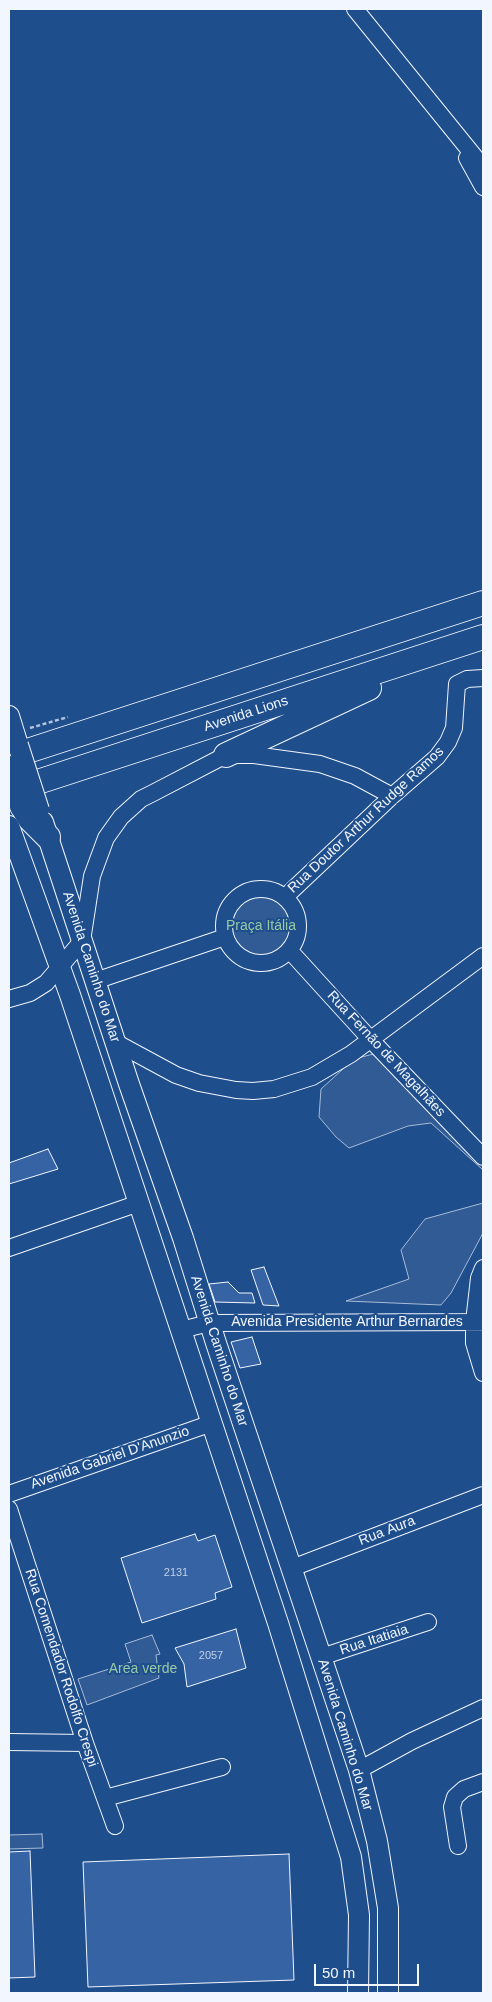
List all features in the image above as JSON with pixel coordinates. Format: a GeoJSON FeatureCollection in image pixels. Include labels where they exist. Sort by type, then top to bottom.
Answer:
{"type":"FeatureCollection","features":[{"type":"Feature","properties":{"kind":"highway"},"geometry":{"type":"LineString","coordinates":[[14,751],[483,603]]}},
{"type":"Feature","properties":{"kind":"highway"},"geometry":{"type":"LineString","coordinates":[[226,755],[322,709],[483,637]]}},
{"type":"Feature","properties":{"kind":"highway","name":"Avenida Lions"},"geometry":{"type":"LineString","coordinates":[[23,803],[483,637]]}},
{"type":"Feature","properties":{"kind":"highway"},"geometry":{"type":"LineString","coordinates":[[9,768],[30,819],[48,837]]}},
{"type":"Feature","properties":{"kind":"main road"},"geometry":{"type":"LineString","coordinates":[[9,716],[23,803]]}},
{"type":"Feature","properties":{"kind":"main road","name":"Avenida Caminho do Mar"},"geometry":{"type":"LineString","coordinates":[[9,826],[60,968],[212,1423],[278,1623],[351,1857],[359,1915],[358,1993]]}},
{"type":"Feature","properties":{"kind":"main road","name":"Avenida Caminho do Mar"},"geometry":{"type":"LineString","coordinates":[[48,837],[359,1770],[377,1841],[388,1908],[388,1993]]}},
{"type":"Feature","properties":{"kind":"main road"},"geometry":{"type":"LineString","coordinates":[[318,1754],[330,1771],[348,1773],[359,1770]]}},
{"type":"Feature","properties":{"kind":"street"},"geometry":{"type":"LineString","coordinates":[[355,9],[483,167]]}},
{"type":"Feature","properties":{"kind":"street"},"geometry":{"type":"LineString","coordinates":[[450,126],[483,187]]}},
{"type":"Feature","properties":{"kind":"street","name":"Rua Doutor Arthur Rudge Ramos"},"geometry":{"type":"LineString","coordinates":[[284,897],[392,796],[430,764],[448,742],[456,720],[457,684],[466,679],[483,678]]}},
{"type":"Feature","properties":{"kind":"street"},"geometry":{"type":"LineString","coordinates":[[9,1000],[38,989],[46,983],[82,941],[92,876],[102,849],[121,817],[141,799],[226,755],[279,757],[320,764],[355,776],[392,796]]}},
{"type":"Feature","properties":{"kind":"street"},"geometry":{"type":"LineString","coordinates":[[251,890],[274,891],[284,897],[293,906],[298,917],[299,929],[290,951],[271,963],[259,964],[248,962],[238,956],[230,948],[225,937],[226,914],[231,904],[251,890]]}},
{"type":"Feature","properties":{"kind":"street"},"geometry":{"type":"LineString","coordinates":[[95,981],[225,937]]}},
{"type":"Feature","properties":{"kind":"street","name":"Rua Fernão de Magalhães"},"geometry":{"type":"LineString","coordinates":[[290,951],[371,1040],[483,1157]]}},
{"type":"Feature","properties":{"kind":"street"},"geometry":{"type":"LineString","coordinates":[[115,1042],[184,1078],[219,1088],[253,1091],[274,1089],[312,1077],[371,1040],[483,956]]}},
{"type":"Feature","properties":{"kind":"street"},"geometry":{"type":"LineString","coordinates":[[9,1248],[139,1204]]}},
{"type":"Feature","properties":{"kind":"street"},"geometry":{"type":"LineString","coordinates":[[483,1268],[479,1278],[479,1322],[474,1343],[483,1373]]}},
{"type":"Feature","properties":{"kind":"street","name":"Avenida Presidente Arthur Bernardes"},"geometry":{"type":"LineString","coordinates":[[181,1330],[210,1323],[479,1322]]}},
{"type":"Feature","properties":{"kind":"street","name":"Avenida Gabriel D'Anunzio"},"geometry":{"type":"LineString","coordinates":[[9,1494],[212,1423]]}},
{"type":"Feature","properties":{"kind":"street","name":"Rua Aura"},"geometry":{"type":"LineString","coordinates":[[292,1568],[483,1495]]}},
{"type":"Feature","properties":{"kind":"street","name":"Rua Comendador Rodolfo Crespi"},"geometry":{"type":"LineString","coordinates":[[9,1508],[85,1743],[115,1826]]}},
{"type":"Feature","properties":{"kind":"street","name":"Rua Itatiaia"},"geometry":{"type":"LineString","coordinates":[[321,1657],[428,1622]]}},
{"type":"Feature","properties":{"kind":"street"},"geometry":{"type":"LineString","coordinates":[[359,1770],[483,1708]]}},
{"type":"Feature","properties":{"kind":"street"},"geometry":{"type":"LineString","coordinates":[[9,1742],[85,1743]]}},
{"type":"Feature","properties":{"kind":"street"},"geometry":{"type":"LineString","coordinates":[[105,1798],[222,1767]]}},
{"type":"Feature","properties":{"kind":"street"},"geometry":{"type":"LineString","coordinates":[[458,1846],[452,1807],[455,1797],[464,1789],[483,1782]]}},
{"type":"Feature","properties":{"kind":"shaded area","name":"Praça Itália"},"geometry":{"type":"Polygon","coordinates":[[[261,894],[279,900],[287,908],[293,926],[287,944],[279,952],[261,958],[243,952],[235,944],[229,926],[235,908],[243,900],[261,894]]]}},
{"type":"Feature","properties":{"kind":"shaded area"},"geometry":{"type":"Polygon","coordinates":[[[389,1050],[483,1146],[483,1170],[431,1123],[408,1126],[349,1148],[336,1137],[319,1117],[321,1089],[354,1059],[389,1050]]]}},
{"type":"Feature","properties":{"kind":"shaded area"},"geometry":{"type":"Polygon","coordinates":[[[483,1203],[483,1233],[451,1293],[441,1305],[346,1301],[409,1279],[401,1250],[425,1219],[483,1203]]]}},
{"type":"Feature","properties":{"kind":"shaded area","name":"Area verde"},"geometry":{"type":"Polygon","coordinates":[[[152,1635],[160,1654],[156,1655],[159,1678],[87,1705],[78,1679],[131,1662],[125,1644],[152,1635]]]}},
{"type":"Feature","properties":{"kind":"shaded area"},"geometry":{"type":"Polygon","coordinates":[[[42,1834],[43,1848],[9,1849],[9,1835],[42,1834]]]}},
{"type":"Feature","properties":{"kind":"building"},"geometry":{"type":"Polygon","coordinates":[[[48,1149],[58,1169],[9,1184],[9,1163],[48,1149]]]}},
{"type":"Feature","properties":{"kind":"building"},"geometry":{"type":"Polygon","coordinates":[[[264,1267],[279,1306],[263,1305],[251,1270],[264,1267]]]}},
{"type":"Feature","properties":{"kind":"building"},"geometry":{"type":"Polygon","coordinates":[[[228,1282],[239,1293],[252,1293],[255,1303],[215,1302],[209,1284],[228,1282]]]}},
{"type":"Feature","properties":{"kind":"building"},"geometry":{"type":"Polygon","coordinates":[[[252,1337],[261,1364],[240,1368],[231,1342],[252,1337]]]}},
{"type":"Feature","properties":{"kind":"building"},"geometry":{"type":"Polygon","coordinates":[[[195,1534],[198,1541],[215,1535],[232,1587],[215,1593],[216,1599],[142,1623],[121,1558],[195,1534]]]}},
{"type":"Feature","properties":{"kind":"building"},"geometry":{"type":"Polygon","coordinates":[[[236,1629],[246,1668],[187,1687],[184,1664],[175,1648],[236,1629]]]}},
{"type":"Feature","properties":{"kind":"building"},"geometry":{"type":"Polygon","coordinates":[[[30,1851],[35,1977],[9,1978],[9,1852],[30,1851]]]}},
{"type":"Feature","properties":{"kind":"building"},"geometry":{"type":"Polygon","coordinates":[[[289,1854],[294,1980],[88,1987],[83,1862],[289,1854]]]}}]}
